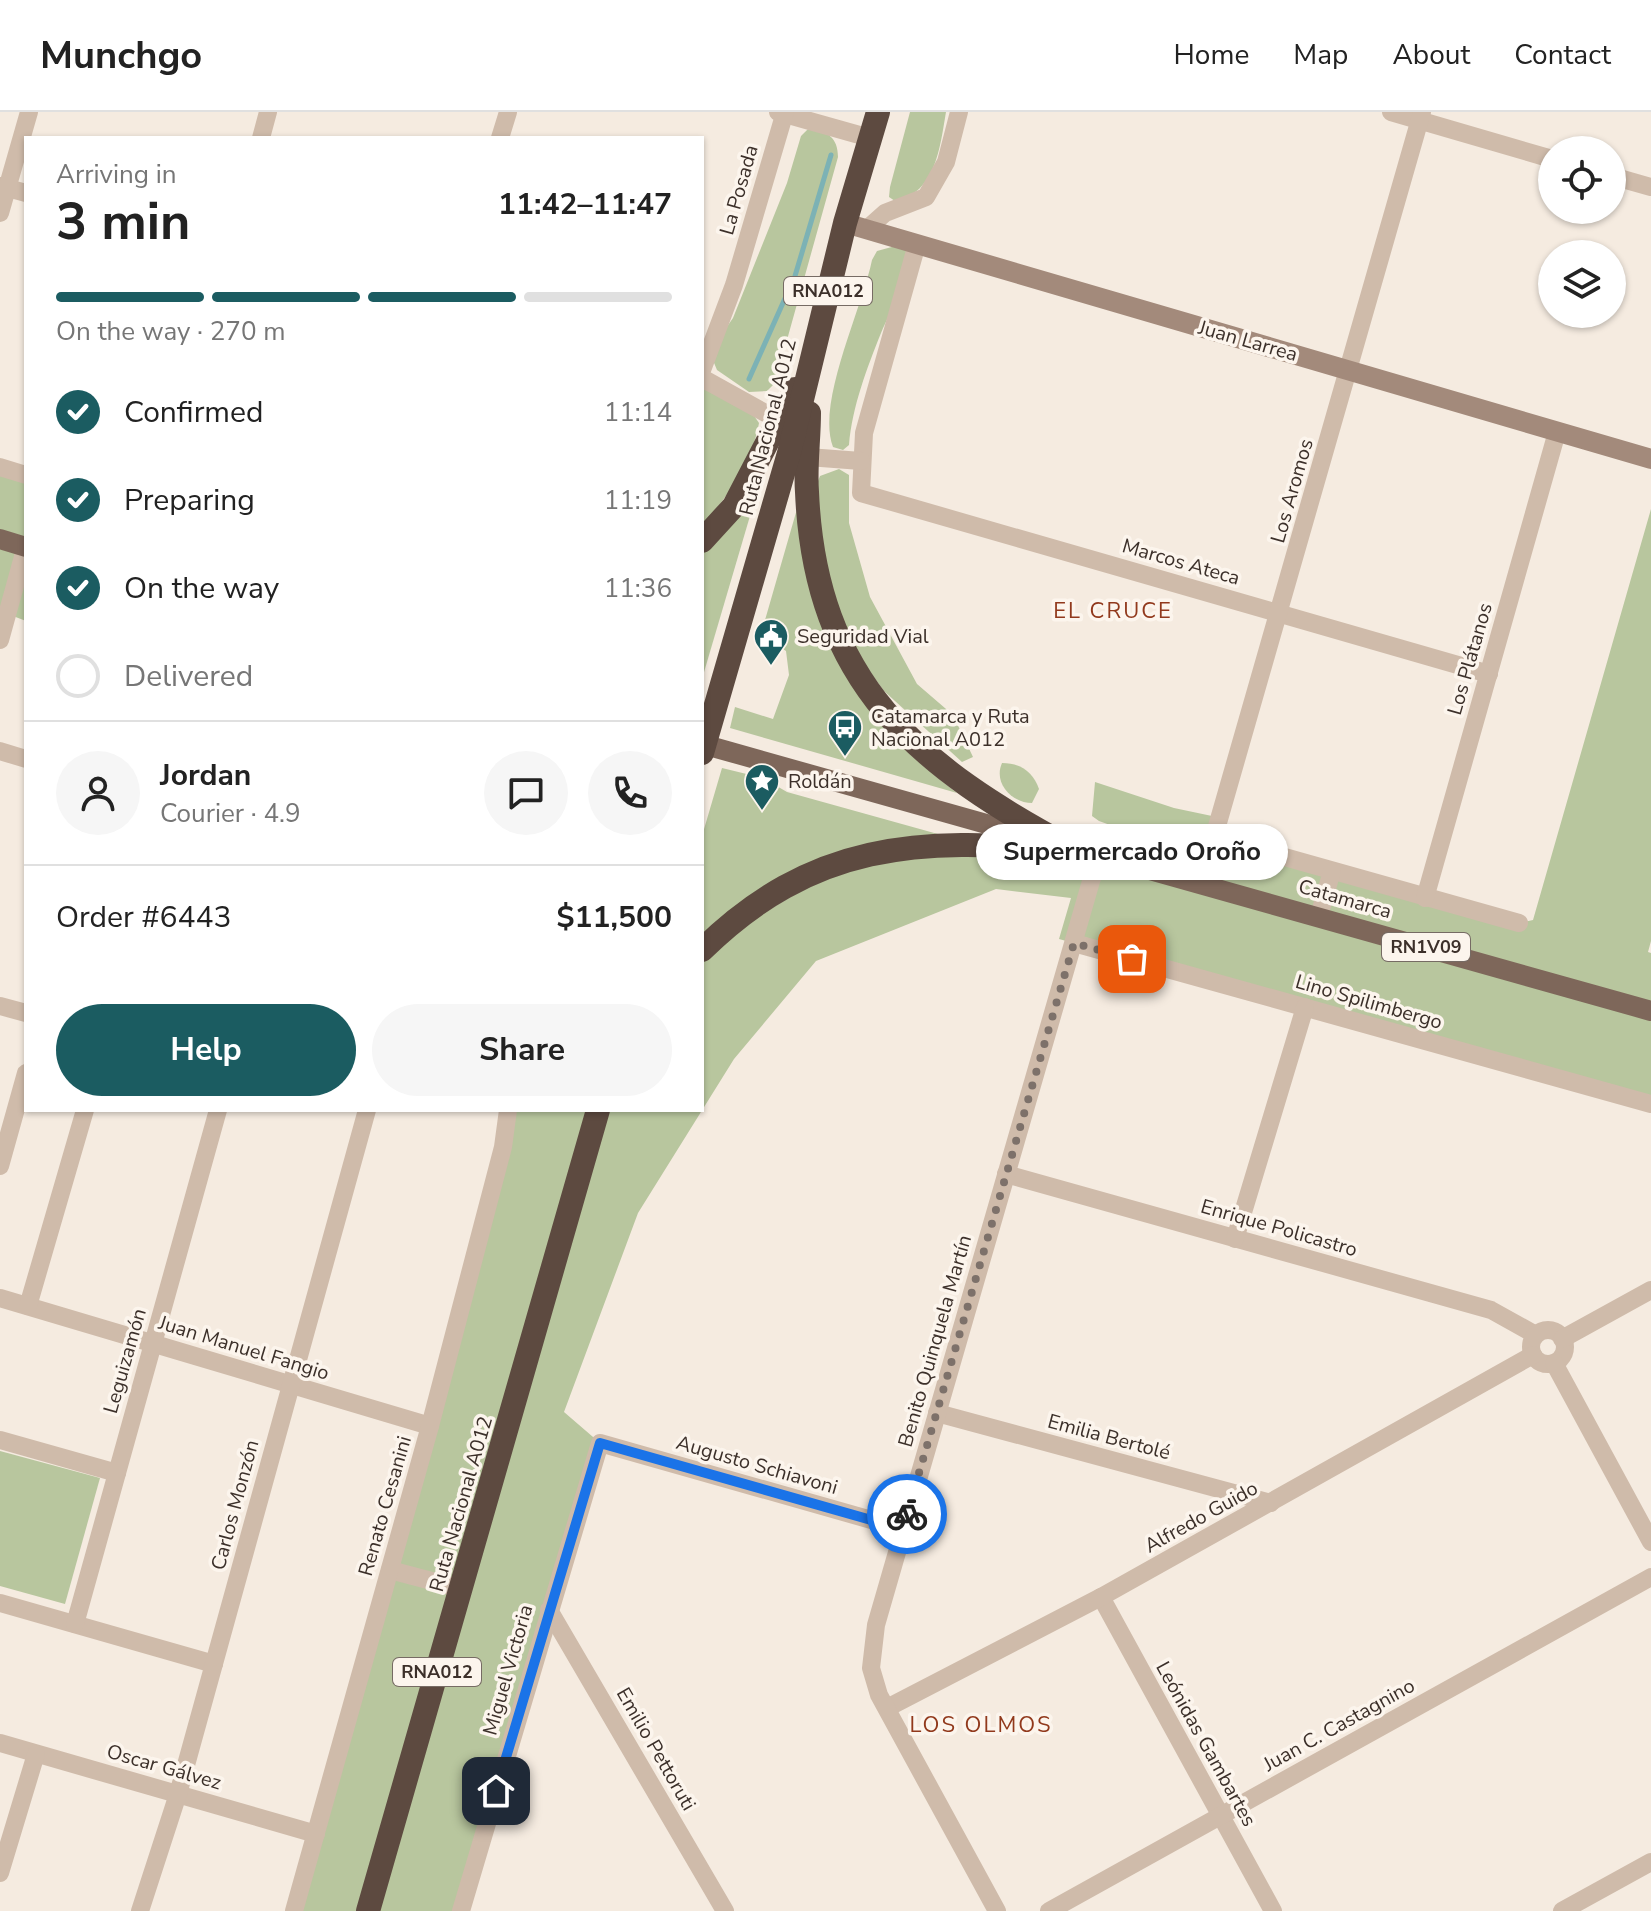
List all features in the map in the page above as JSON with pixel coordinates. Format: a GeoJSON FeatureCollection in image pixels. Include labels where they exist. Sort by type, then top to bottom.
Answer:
{"type":"FeatureCollection","features":[{"type":"Feature","properties":{"kind":"highway","name":"Ruta Nacional A012"},"geometry":{"type":"LineString","coordinates":[[704,743],[811,359],[856,226],[870,138],[878,112]]}},
{"type":"Feature","properties":{"kind":"highway"},"geometry":{"type":"LineString","coordinates":[[704,539],[734,506],[794,427],[808,457],[807,492],[820,588],[838,639],[863,685],[934,764],[1021,822],[1075,850]]}},
{"type":"Feature","properties":{"kind":"highway"},"geometry":{"type":"LineString","coordinates":[[704,948],[767,897],[817,871],[859,856],[912,845],[969,842],[1075,850]]}},
{"type":"Feature","properties":{"kind":"highway","name":"Ruta Nacional A012"},"geometry":{"type":"LineString","coordinates":[[368,1911],[598,1112]]}},
{"type":"Feature","properties":{"kind":"main road"},"geometry":{"type":"LineString","coordinates":[[0,539],[24,545]]}},
{"type":"Feature","properties":{"kind":"main road","name":"Catamarca"},"geometry":{"type":"LineString","coordinates":[[704,747],[1098,857],[1201,882],[1651,1011]]}},
{"type":"Feature","properties":{"kind":"street"},"geometry":{"type":"LineString","coordinates":[[0,213],[4,187],[29,112]]}},
{"type":"Feature","properties":{"kind":"street"},"geometry":{"type":"LineString","coordinates":[[262,136],[268,112]]}},
{"type":"Feature","properties":{"kind":"street"},"geometry":{"type":"LineString","coordinates":[[501,136],[508,112]]}},
{"type":"Feature","properties":{"kind":"street"},"geometry":{"type":"LineString","coordinates":[[856,226],[926,197],[946,162],[959,112]]}},
{"type":"Feature","properties":{"kind":"street"},"geometry":{"type":"LineString","coordinates":[[1391,112],[1421,116],[1538,154]]}},
{"type":"Feature","properties":{"kind":"street"},"geometry":{"type":"LineString","coordinates":[[782,113],[870,138]]}},
{"type":"Feature","properties":{"kind":"street","name":"La Posada"},"geometry":{"type":"LineString","coordinates":[[704,365],[734,285],[782,113]]}},
{"type":"Feature","properties":{"kind":"street","name":"Los Aromos"},"geometry":{"type":"LineString","coordinates":[[1201,882],[1421,116]]}},
{"type":"Feature","properties":{"kind":"street"},"geometry":{"type":"LineString","coordinates":[[1626,180],[1651,187]]}},
{"type":"Feature","properties":{"kind":"street"},"geometry":{"type":"LineString","coordinates":[[4,187],[24,192]]}},
{"type":"Feature","properties":{"kind":"street","name":"Juan Larrea"},"geometry":{"type":"LineString","coordinates":[[856,226],[1651,459]]}},
{"type":"Feature","properties":{"kind":"street"},"geometry":{"type":"LineString","coordinates":[[808,457],[861,461],[864,433],[917,244]]}},
{"type":"Feature","properties":{"kind":"street"},"geometry":{"type":"LineString","coordinates":[[704,379],[794,427]]}},
{"type":"Feature","properties":{"kind":"street","name":"Los Plátanos"},"geometry":{"type":"LineString","coordinates":[[1425,898],[1557,432]]}},
{"type":"Feature","properties":{"kind":"street","name":"Marcos Ateca"},"geometry":{"type":"LineString","coordinates":[[861,461],[861,493],[1489,674]]}},
{"type":"Feature","properties":{"kind":"street"},"geometry":{"type":"LineString","coordinates":[[0,467],[24,474]]}},
{"type":"Feature","properties":{"kind":"street"},"geometry":{"type":"LineString","coordinates":[[0,640],[24,553]]}},
{"type":"Feature","properties":{"kind":"street"},"geometry":{"type":"LineString","coordinates":[[7,616],[24,620]]}},
{"type":"Feature","properties":{"kind":"street"},"geometry":{"type":"LineString","coordinates":[[0,751],[24,758]]}},
{"type":"Feature","properties":{"kind":"street"},"geometry":{"type":"LineString","coordinates":[[1214,837],[1519,923]]}},
{"type":"Feature","properties":{"kind":"street","name":"Benito Quinquela Martín"},"geometry":{"type":"LineString","coordinates":[[997,1911],[874,1682],[871,1652],[903,1529],[1098,857]]}},
{"type":"Feature","properties":{"kind":"street"},"geometry":{"type":"LineString","coordinates":[[1319,916],[1332,871]]}},
{"type":"Feature","properties":{"kind":"street","name":"Lino Spilimbergo"},"geometry":{"type":"LineString","coordinates":[[1074,943],[1651,1104]]}},
{"type":"Feature","properties":{"kind":"street"},"geometry":{"type":"LineString","coordinates":[[0,1006],[24,1012]]}},
{"type":"Feature","properties":{"kind":"street"},"geometry":{"type":"LineString","coordinates":[[1235,1239],[1305,1007]]}},
{"type":"Feature","properties":{"kind":"street"},"geometry":{"type":"LineString","coordinates":[[0,1166],[24,1080]]}},
{"type":"Feature","properties":{"kind":"street"},"geometry":{"type":"LineString","coordinates":[[28,1306],[84,1112]]}},
{"type":"Feature","properties":{"kind":"street","name":"Leguizamón"},"geometry":{"type":"LineString","coordinates":[[75,1624],[217,1112]]}},
{"type":"Feature","properties":{"kind":"street","name":"Carlos Monzón"},"geometry":{"type":"LineString","coordinates":[[140,1911],[178,1794],[366,1112]]}},
{"type":"Feature","properties":{"kind":"street","name":"Renato Cesanini"},"geometry":{"type":"LineString","coordinates":[[294,1911],[430,1426],[503,1147],[508,1112]]}},
{"type":"Feature","properties":{"kind":"street","name":"Enrique Policastro"},"geometry":{"type":"LineString","coordinates":[[1006,1174],[1491,1310],[1536,1335]]}},
{"type":"Feature","properties":{"kind":"street"},"geometry":{"type":"LineString","coordinates":[[1562,1339],[1651,1290]]}},
{"type":"Feature","properties":{"kind":"street","name":"Juan Manuel Fangio"},"geometry":{"type":"LineString","coordinates":[[0,1298],[430,1426]]}},
{"type":"Feature","properties":{"kind":"street"},"geometry":{"type":"LineString","coordinates":[[1550,1331],[1562,1339],[1564,1350],[1554,1363],[1540,1362],[1533,1355],[1531,1345],[1536,1335],[1550,1331]]}},
{"type":"Feature","properties":{"kind":"street","name":"Alfredo Guido"},"geometry":{"type":"LineString","coordinates":[[887,1708],[1101,1597],[1533,1355]]}},
{"type":"Feature","properties":{"kind":"street"},"geometry":{"type":"LineString","coordinates":[[1554,1363],[1651,1542]]}},
{"type":"Feature","properties":{"kind":"street","name":"Emilia Bertolé"},"geometry":{"type":"LineString","coordinates":[[937,1413],[1271,1503]]}},
{"type":"Feature","properties":{"kind":"street"},"geometry":{"type":"LineString","coordinates":[[0,1440],[117,1473]]}},
{"type":"Feature","properties":{"kind":"street","name":"Augusto Schiavoni"},"geometry":{"type":"LineString","coordinates":[[600,1443],[903,1529]]}},
{"type":"Feature","properties":{"kind":"street","name":"Miguel Victoria"},"geometry":{"type":"LineString","coordinates":[[461,1911],[600,1443]]}},
{"type":"Feature","properties":{"kind":"street"},"geometry":{"type":"LineString","coordinates":[[390,1570],[462,1589]]}},
{"type":"Feature","properties":{"kind":"street","name":"Juan C. Castagnino"},"geometry":{"type":"LineString","coordinates":[[1049,1911],[1651,1577]]}},
{"type":"Feature","properties":{"kind":"street","name":"Leónidas Gambartes"},"geometry":{"type":"LineString","coordinates":[[1101,1597],[1273,1911]]}},
{"type":"Feature","properties":{"kind":"street"},"geometry":{"type":"LineString","coordinates":[[0,1603],[214,1664]]}},
{"type":"Feature","properties":{"kind":"street","name":"Emilio Pettoruti"},"geometry":{"type":"LineString","coordinates":[[549,1610],[725,1911]]}},
{"type":"Feature","properties":{"kind":"street","name":"Oscar Gálvez"},"geometry":{"type":"LineString","coordinates":[[0,1743],[316,1834]]}},
{"type":"Feature","properties":{"kind":"street"},"geometry":{"type":"LineString","coordinates":[[0,1873],[36,1754]]}},
{"type":"Feature","properties":{"kind":"street"},"geometry":{"type":"LineString","coordinates":[[1562,1911],[1651,1862]]}},
{"type":"Feature","properties":{"kind":"green space"},"geometry":{"type":"Polygon","coordinates":[[[910,112],[946,112],[938,153],[928,179],[909,196],[895,201],[889,197],[890,187],[910,112]]]}},
{"type":"Feature","properties":{"kind":"green space"},"geometry":{"type":"Polygon","coordinates":[[[810,127],[834,140],[838,157],[775,383],[767,391],[749,392],[717,370],[712,358],[717,341],[733,318],[787,183],[801,136],[810,127]]]}},
{"type":"Feature","properties":{"kind":"green space"},"geometry":{"type":"Polygon","coordinates":[[[899,245],[906,251],[902,283],[866,374],[853,416],[849,445],[843,450],[833,447],[829,428],[842,355],[872,260],[877,251],[899,245]]]}},
{"type":"Feature","properties":{"kind":"green space"},"geometry":{"type":"Polygon","coordinates":[[[704,389],[750,410],[759,423],[751,450],[721,503],[704,522],[704,389]]]}},
{"type":"Feature","properties":{"kind":"green space"},"geometry":{"type":"Polygon","coordinates":[[[0,467],[24,474],[24,620],[0,611],[0,467]]]}},
{"type":"Feature","properties":{"kind":"green space"},"geometry":{"type":"Polygon","coordinates":[[[839,469],[849,475],[849,523],[870,597],[917,684],[953,715],[973,757],[962,762],[884,691],[860,658],[825,580],[816,486],[820,476],[839,469]]]}},
{"type":"Feature","properties":{"kind":"green space"},"geometry":{"type":"Polygon","coordinates":[[[748,496],[755,499],[704,672],[704,546],[748,496]]]}},
{"type":"Feature","properties":{"kind":"green space"},"geometry":{"type":"Polygon","coordinates":[[[797,509],[817,599],[844,670],[863,701],[888,731],[957,793],[730,728],[735,707],[773,719],[789,675],[786,651],[761,634],[797,509]]]}},
{"type":"Feature","properties":{"kind":"green space"},"geometry":{"type":"Polygon","coordinates":[[[1651,509],[1651,941],[1648,952],[1651,953],[1651,1104],[1059,939],[1071,898],[996,889],[816,961],[734,1059],[704,1107],[704,949],[859,856],[1075,850],[1200,882],[1214,837],[1519,923],[1533,920],[1651,509]]]}},
{"type":"Feature","properties":{"kind":"green space"},"geometry":{"type":"Polygon","coordinates":[[[1002,763],[1020,767],[1033,778],[1039,789],[1032,803],[1018,800],[1006,790],[1000,778],[1002,763]]]}},
{"type":"Feature","properties":{"kind":"green space"},"geometry":{"type":"Polygon","coordinates":[[[722,768],[763,778],[787,792],[945,836],[887,842],[704,939],[704,829],[722,768]]]}},
{"type":"Feature","properties":{"kind":"green space"},"geometry":{"type":"Polygon","coordinates":[[[1095,782],[1174,808],[1212,816],[1204,845],[1196,853],[1185,852],[1099,821],[1092,816],[1095,782]]]}},
{"type":"Feature","properties":{"kind":"green space"},"geometry":{"type":"Polygon","coordinates":[[[507,1112],[701,1112],[638,1213],[564,1412],[600,1443],[461,1911],[294,1911],[507,1112]]]}},
{"type":"Feature","properties":{"kind":"green space"},"geometry":{"type":"Polygon","coordinates":[[[0,1451],[100,1478],[65,1604],[0,1586],[0,1451]]]}},
{"type":"Feature","properties":{"kind":"waterway"},"geometry":{"type":"LineString","coordinates":[[749,379],[795,276],[831,155]]}},
{"type":"Feature","properties":{"kind":"way so far"},"geometry":{"type":"LineString","coordinates":[[907,1514],[1074,943],[1132,959]]}},
{"type":"Feature","properties":{"kind":"place","name":"Seguridad Vial"},"geometry":{"type":"Point","coordinates":[771,667]}},
{"type":"Feature","properties":{"kind":"place","name":"Catamarca y Ruta Nacional A012"},"geometry":{"type":"Point","coordinates":[845,758]}},
{"type":"Feature","properties":{"kind":"place","name":"Roldán"},"geometry":{"type":"Point","coordinates":[762,812]}},
{"type":"Feature","properties":{"kind":"place","name":"Supermercado Oroño"},"geometry":{"type":"Point","coordinates":[1132,959]}},
{"type":"Feature","properties":{"kind":"district","name":"EL CRUCE"},"geometry":{"type":"Point","coordinates":[1113,611]}},
{"type":"Feature","properties":{"kind":"district","name":"LOS OLMOS"},"geometry":{"type":"Point","coordinates":[981,1725]}},
{"type":"Feature","properties":{"kind":"route"},"geometry":{"type":"LineString","coordinates":[[496,1791],[600,1443],[903,1529],[907,1514]]}}]}
